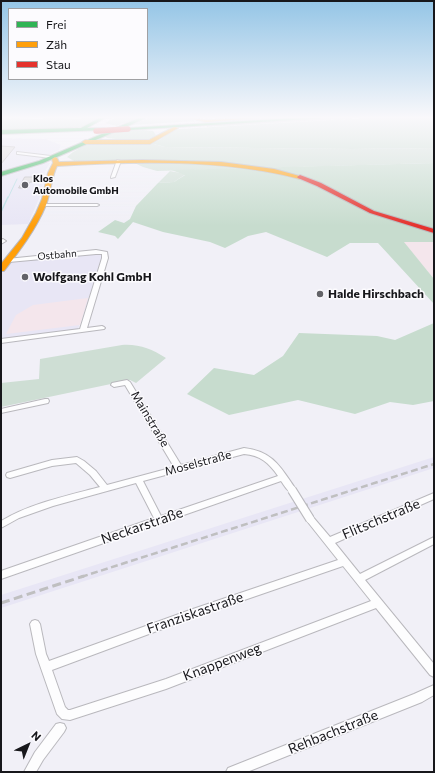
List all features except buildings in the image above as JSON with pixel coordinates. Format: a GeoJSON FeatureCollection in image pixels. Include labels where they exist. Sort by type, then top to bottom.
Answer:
{"type":"FeatureCollection","features":[{"type":"Feature","properties":{"kind":"main road"},"geometry":{"type":"LineString","coordinates":[[1,174],[47,160],[58,154]]}},
{"type":"Feature","properties":{"kind":"main road"},"geometry":{"type":"LineString","coordinates":[[47,160],[225,164],[266,168],[322,185],[371,211],[393,220],[434,231]]}},
{"type":"Feature","properties":{"kind":"main road"},"geometry":{"type":"LineString","coordinates":[[1,269],[9,260],[34,223],[42,205],[51,170],[47,160]]}},
{"type":"Feature","properties":{"kind":"street"},"geometry":{"type":"LineString","coordinates":[[19,154],[33,155],[47,160]]}},
{"type":"Feature","properties":{"kind":"street"},"geometry":{"type":"LineString","coordinates":[[113,177],[119,161]]}},
{"type":"Feature","properties":{"kind":"street"},"geometry":{"type":"LineString","coordinates":[[42,205],[97,205]]}},
{"type":"Feature","properties":{"kind":"street","name":"Ostbahn"},"geometry":{"type":"LineString","coordinates":[[9,260],[96,252],[105,253],[106,258],[83,330]]}},
{"type":"Feature","properties":{"kind":"street"},"geometry":{"type":"LineString","coordinates":[[1,341],[102,328]]}},
{"type":"Feature","properties":{"kind":"street","name":"Mainstraße"},"geometry":{"type":"LineString","coordinates":[[114,385],[127,382],[179,468]]}},
{"type":"Feature","properties":{"kind":"street"},"geometry":{"type":"LineString","coordinates":[[1,411],[45,401]]}},
{"type":"Feature","properties":{"kind":"street","name":"Moselstraße"},"geometry":{"type":"LineString","coordinates":[[1,525],[32,509],[235,453],[252,451],[266,457],[283,477]]}},
{"type":"Feature","properties":{"kind":"street"},"geometry":{"type":"LineString","coordinates":[[10,475],[52,463],[77,460],[90,469],[103,483],[105,489]]}},
{"type":"Feature","properties":{"kind":"street","name":"Flitschstraße"},"geometry":{"type":"LineString","coordinates":[[283,477],[310,519],[434,672]]}},
{"type":"Feature","properties":{"kind":"street","name":"Neckarstraße"},"geometry":{"type":"LineString","coordinates":[[1,575],[283,477]]}},
{"type":"Feature","properties":{"kind":"street"},"geometry":{"type":"LineString","coordinates":[[138,480],[159,520]]}},
{"type":"Feature","properties":{"kind":"street","name":"Flitschstraße"},"geometry":{"type":"LineString","coordinates":[[328,542],[434,496]]}},
{"type":"Feature","properties":{"kind":"street"},"geometry":{"type":"LineString","coordinates":[[358,579],[434,540]]}},
{"type":"Feature","properties":{"kind":"street","name":"Franziskastraße"},"geometry":{"type":"LineString","coordinates":[[46,667],[190,614],[344,562]]}},
{"type":"Feature","properties":{"kind":"street","name":"Knappenweg"},"geometry":{"type":"LineString","coordinates":[[46,667],[61,710],[66,715],[166,684],[377,603]]}},
{"type":"Feature","properties":{"kind":"street"},"geometry":{"type":"LineString","coordinates":[[35,624],[46,667]]}},
{"type":"Feature","properties":{"kind":"street","name":"Rehbachstraße"},"geometry":{"type":"LineString","coordinates":[[232,772],[404,704],[434,690]]}},
{"type":"Feature","properties":{"kind":"street"},"geometry":{"type":"LineString","coordinates":[[30,772],[39,756],[60,728]]}},
{"type":"Feature","properties":{"kind":"shaded area"},"geometry":{"type":"Polygon","coordinates":[[[1,154],[50,154],[38,160],[50,163],[45,171],[41,194],[28,224],[1,225],[1,154]]]}},
{"type":"Feature","properties":{"kind":"shaded area"},"geometry":{"type":"Polygon","coordinates":[[[71,154],[434,154],[434,163],[157,171],[143,167],[128,160],[74,161],[67,157],[71,154]]]}},
{"type":"Feature","properties":{"kind":"shaded area"},"geometry":{"type":"Polygon","coordinates":[[[170,171],[186,174],[174,182],[158,183],[170,171]]]}},
{"type":"Feature","properties":{"kind":"shaded area"},"geometry":{"type":"Polygon","coordinates":[[[403,242],[434,242],[434,279],[403,242]]]}},
{"type":"Feature","properties":{"kind":"shaded area"},"geometry":{"type":"Polygon","coordinates":[[[101,253],[102,260],[77,332],[1,341],[1,274],[13,261],[101,253]]]}},
{"type":"Feature","properties":{"kind":"shaded area"},"geometry":{"type":"Polygon","coordinates":[[[88,298],[80,325],[6,334],[16,315],[33,305],[88,298]]]}},
{"type":"Feature","properties":{"kind":"shaded area"},"geometry":{"type":"Polygon","coordinates":[[[122,345],[134,345],[145,348],[166,358],[136,383],[130,380],[1,407],[1,383],[39,379],[40,359],[122,345]]]}},
{"type":"Feature","properties":{"kind":"shaded area"},"geometry":{"type":"Polygon","coordinates":[[[434,457],[434,468],[1,608],[1,595],[434,457]]]}},
{"type":"Feature","properties":{"kind":"green space"},"geometry":{"type":"Polygon","coordinates":[[[434,163],[434,242],[404,242],[434,279],[434,304],[378,243],[350,243],[327,257],[266,232],[248,236],[225,248],[210,242],[163,232],[133,222],[118,239],[115,236],[98,232],[115,220],[124,223],[130,219],[136,206],[158,183],[174,182],[185,175],[171,170],[434,163]]]}},
{"type":"Feature","properties":{"kind":"green space"},"geometry":{"type":"Polygon","coordinates":[[[434,323],[434,401],[413,405],[390,402],[355,414],[298,400],[229,415],[187,394],[214,368],[254,375],[283,356],[299,333],[377,336],[395,340],[434,323]]]}},
{"type":"Feature","properties":{"kind":"waterway"},"geometry":{"type":"LineString","coordinates":[[8,198],[17,179]]}},
{"type":"Feature","properties":{"kind":"waterway"},"geometry":{"type":"LineString","coordinates":[[1,212],[8,197]]}},
{"type":"Feature","properties":{"kind":"railway"},"geometry":{"type":"LineString","coordinates":[[81,577],[434,464]]}},
{"type":"Feature","properties":{"kind":"railway"},"geometry":{"type":"LineString","coordinates":[[1,603],[84,576]]}},
{"type":"Feature","properties":{"kind":"traffic: fast"},"geometry":{"type":"LineString","coordinates":[[1,174],[41,162],[60,154]]}},
{"type":"Feature","properties":{"kind":"traffic: slow"},"geometry":{"type":"LineString","coordinates":[[1,269],[25,238],[35,222],[45,199],[51,173],[56,163],[55,159]]}},
{"type":"Feature","properties":{"kind":"traffic: slow"},"geometry":{"type":"LineString","coordinates":[[55,164],[90,162],[221,164],[274,170],[300,177]]}},
{"type":"Feature","properties":{"kind":"traffic: jam"},"geometry":{"type":"LineString","coordinates":[[300,177],[372,212],[434,231]]}},
{"type":"Feature","properties":{"kind":"place","name":"Klos Automobile GmbH"},"geometry":{"type":"Point","coordinates":[25,185]}},
{"type":"Feature","properties":{"kind":"place","name":"Wolfgang Kohl GmbH"},"geometry":{"type":"Point","coordinates":[25,277]}},
{"type":"Feature","properties":{"kind":"place","name":"Halde Hirschbach"},"geometry":{"type":"Point","coordinates":[320,294]}}]}
